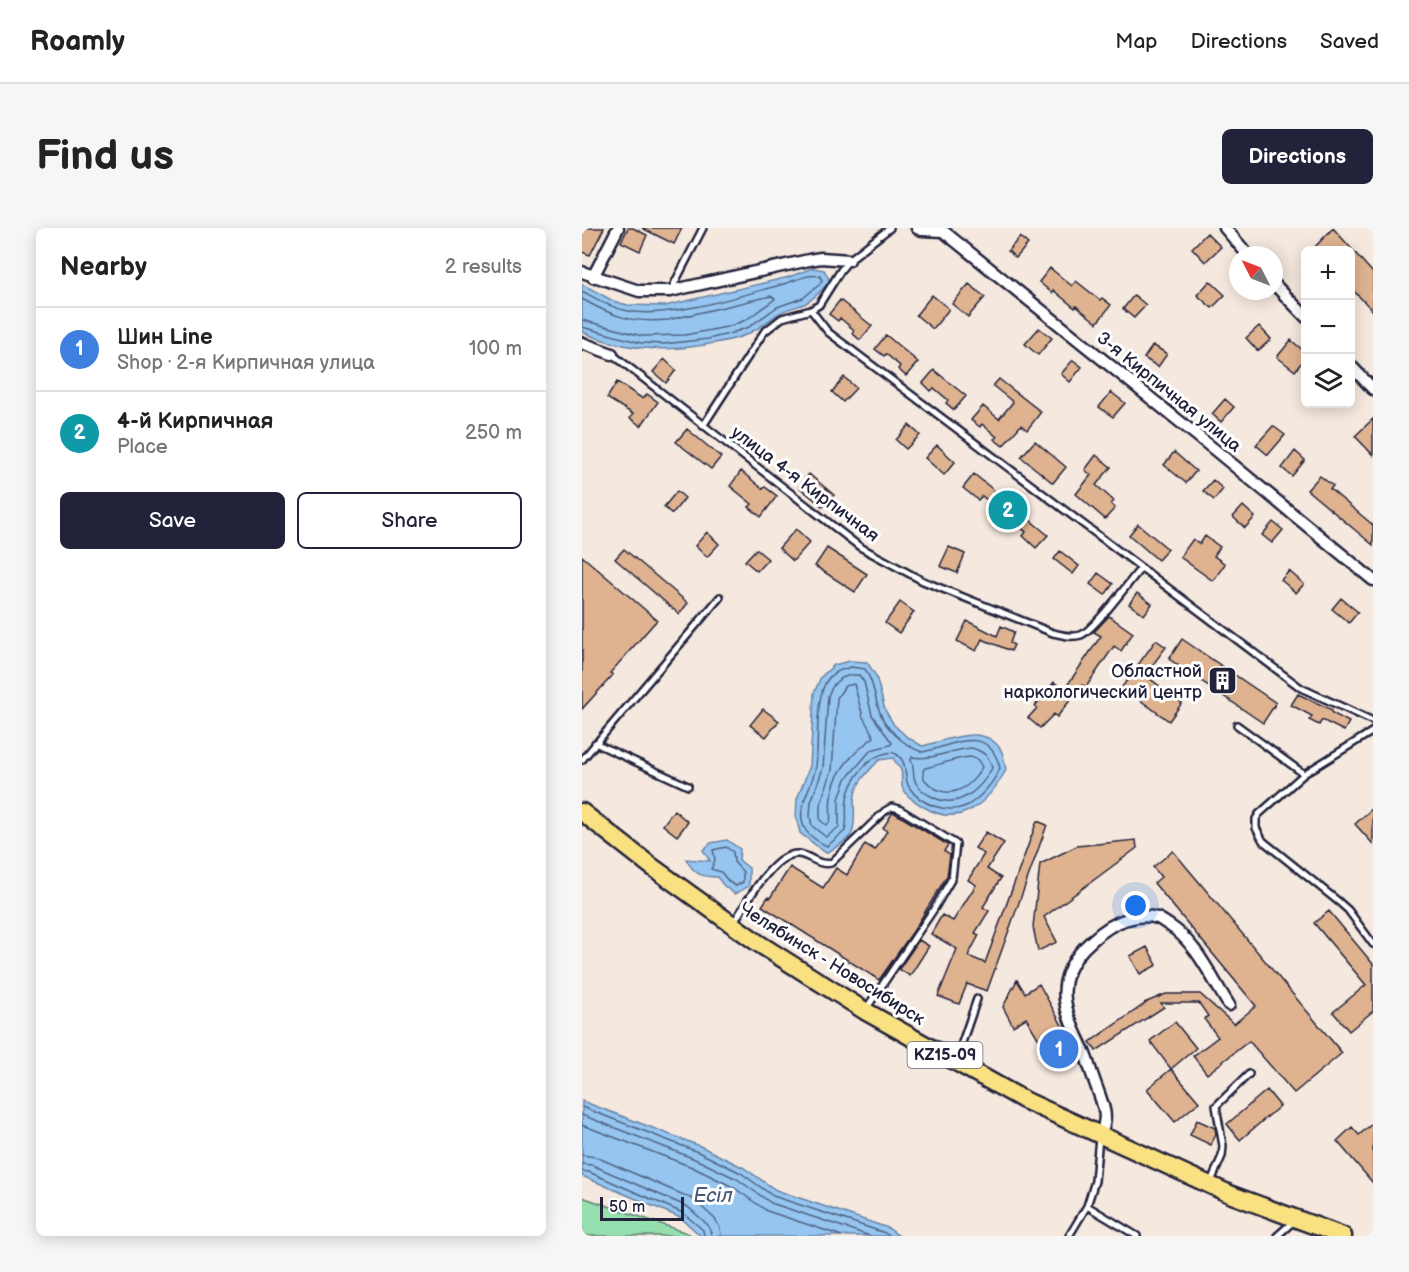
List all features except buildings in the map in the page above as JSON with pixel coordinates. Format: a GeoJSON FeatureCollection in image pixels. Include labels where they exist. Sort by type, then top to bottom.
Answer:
{"type":"FeatureCollection","features":[{"type":"Feature","properties":{"kind":"highway","name":"Челябинск - Новосибирск"},"geometry":{"type":"LineString","coordinates":[[582,812],[732,925],[865,1011],[1024,1100],[1210,1185],[1343,1236]]}},
{"type":"Feature","properties":{"kind":"street"},"geometry":{"type":"LineString","coordinates":[[618,228],[587,275],[639,291],[670,291],[821,258],[849,260]]}},
{"type":"Feature","properties":{"kind":"street","name":"3-я Кирпичная улица"},"geometry":{"type":"LineString","coordinates":[[917,228],[943,230],[1373,580]]}},
{"type":"Feature","properties":{"kind":"street"},"geometry":{"type":"LineString","coordinates":[[1225,228],[1240,246]]}},
{"type":"Feature","properties":{"kind":"street"},"geometry":{"type":"LineString","coordinates":[[1283,294],[1301,313]]}},
{"type":"Feature","properties":{"kind":"street"},"geometry":{"type":"LineString","coordinates":[[582,343],[612,354]]}},
{"type":"Feature","properties":{"kind":"street"},"geometry":{"type":"LineString","coordinates":[[1355,370],[1373,389]]}},
{"type":"Feature","properties":{"kind":"street"},"geometry":{"type":"LineString","coordinates":[[1100,1136],[1105,1124],[1104,1109],[1083,1051],[1070,1024],[1064,990],[1068,971],[1077,956],[1092,940],[1126,918],[1157,918],[1173,928],[1191,945],[1229,1005]]}},
{"type":"Feature","properties":{"kind":"lane"},"geometry":{"type":"LineString","coordinates":[[670,291],[703,228]]}},
{"type":"Feature","properties":{"kind":"lane"},"geometry":{"type":"LineString","coordinates":[[704,426],[764,332],[782,318],[811,310],[819,305],[849,260],[890,228]]}},
{"type":"Feature","properties":{"kind":"lane"},"geometry":{"type":"LineString","coordinates":[[811,310],[828,332],[1301,688],[1373,721]]}},
{"type":"Feature","properties":{"kind":"lane","name":"улица 4-я Кирпичная"},"geometry":{"type":"LineString","coordinates":[[612,354],[860,547],[923,581],[1053,633],[1069,637],[1082,634],[1092,626],[1141,568]]}},
{"type":"Feature","properties":{"kind":"lane"},"geometry":{"type":"LineString","coordinates":[[582,759],[720,597]]}},
{"type":"Feature","properties":{"kind":"lane"},"geometry":{"type":"LineString","coordinates":[[1237,725],[1304,774]]}},
{"type":"Feature","properties":{"kind":"lane"},"geometry":{"type":"LineString","coordinates":[[1373,730],[1304,774],[1259,814],[1255,824],[1263,841],[1340,902],[1373,944]]}},
{"type":"Feature","properties":{"kind":"lane"},"geometry":{"type":"LineString","coordinates":[[596,743],[688,786]]}},
{"type":"Feature","properties":{"kind":"lane"},"geometry":{"type":"LineString","coordinates":[[732,925],[766,874],[774,866],[798,854],[824,864],[831,863],[892,807],[956,844],[952,878],[934,909],[865,1011]]}},
{"type":"Feature","properties":{"kind":"lane"},"geometry":{"type":"LineString","coordinates":[[956,1062],[977,999]]}},
{"type":"Feature","properties":{"kind":"lane"},"geometry":{"type":"LineString","coordinates":[[1210,1185],[1222,1156],[1223,1146],[1217,1102],[1249,1074]]}},
{"type":"Feature","properties":{"kind":"lane"},"geometry":{"type":"LineString","coordinates":[[1069,1236],[1087,1206],[1095,1181],[1100,1136]]}},
{"type":"Feature","properties":{"kind":"lane"},"geometry":{"type":"LineString","coordinates":[[1087,1206],[1137,1236]]}},
{"type":"Feature","properties":{"kind":"lane"},"geometry":{"type":"LineString","coordinates":[[1277,1236],[1296,1219]]}},
{"type":"Feature","properties":{"kind":"green space"},"geometry":{"type":"Polygon","coordinates":[[[582,1197],[687,1233],[693,1236],[582,1236],[582,1197]]]}},
{"type":"Feature","properties":{"kind":"water"},"geometry":{"type":"Polygon","coordinates":[[[812,268],[824,270],[830,281],[816,296],[734,339],[663,349],[614,343],[582,332],[582,284],[615,302],[628,305],[665,306],[789,277],[812,268]]]}},
{"type":"Feature","properties":{"kind":"water"},"geometry":{"type":"Polygon","coordinates":[[[850,661],[867,662],[876,676],[885,710],[894,725],[907,737],[922,746],[965,736],[986,737],[1002,752],[1006,770],[991,792],[973,809],[962,814],[950,815],[937,813],[912,800],[903,789],[901,770],[893,758],[879,760],[862,779],[856,792],[852,833],[844,842],[826,853],[800,833],[796,817],[797,799],[810,766],[814,693],[821,677],[834,665],[850,661]]]}},
{"type":"Feature","properties":{"kind":"water"},"geometry":{"type":"Polygon","coordinates":[[[727,840],[740,849],[739,860],[749,868],[749,886],[735,894],[717,877],[702,875],[695,871],[686,859],[710,861],[703,850],[711,843],[727,840]]]}},
{"type":"Feature","properties":{"kind":"water","name":"Есіл"},"geometry":{"type":"Polygon","coordinates":[[[582,1101],[700,1146],[744,1168],[776,1190],[888,1228],[899,1236],[701,1236],[681,1218],[582,1176],[582,1101]]]}},
{"type":"Feature","properties":{"kind":"place","name":"4-й Кирпичная"},"geometry":{"type":"Point","coordinates":[1008,510]}},
{"type":"Feature","properties":{"kind":"place","name":"Областной наркологический центр"},"geometry":{"type":"Point","coordinates":[1223,681]}},
{"type":"Feature","properties":{"kind":"place","name":"Шин Line"},"geometry":{"type":"Point","coordinates":[1059,1049]}}]}
